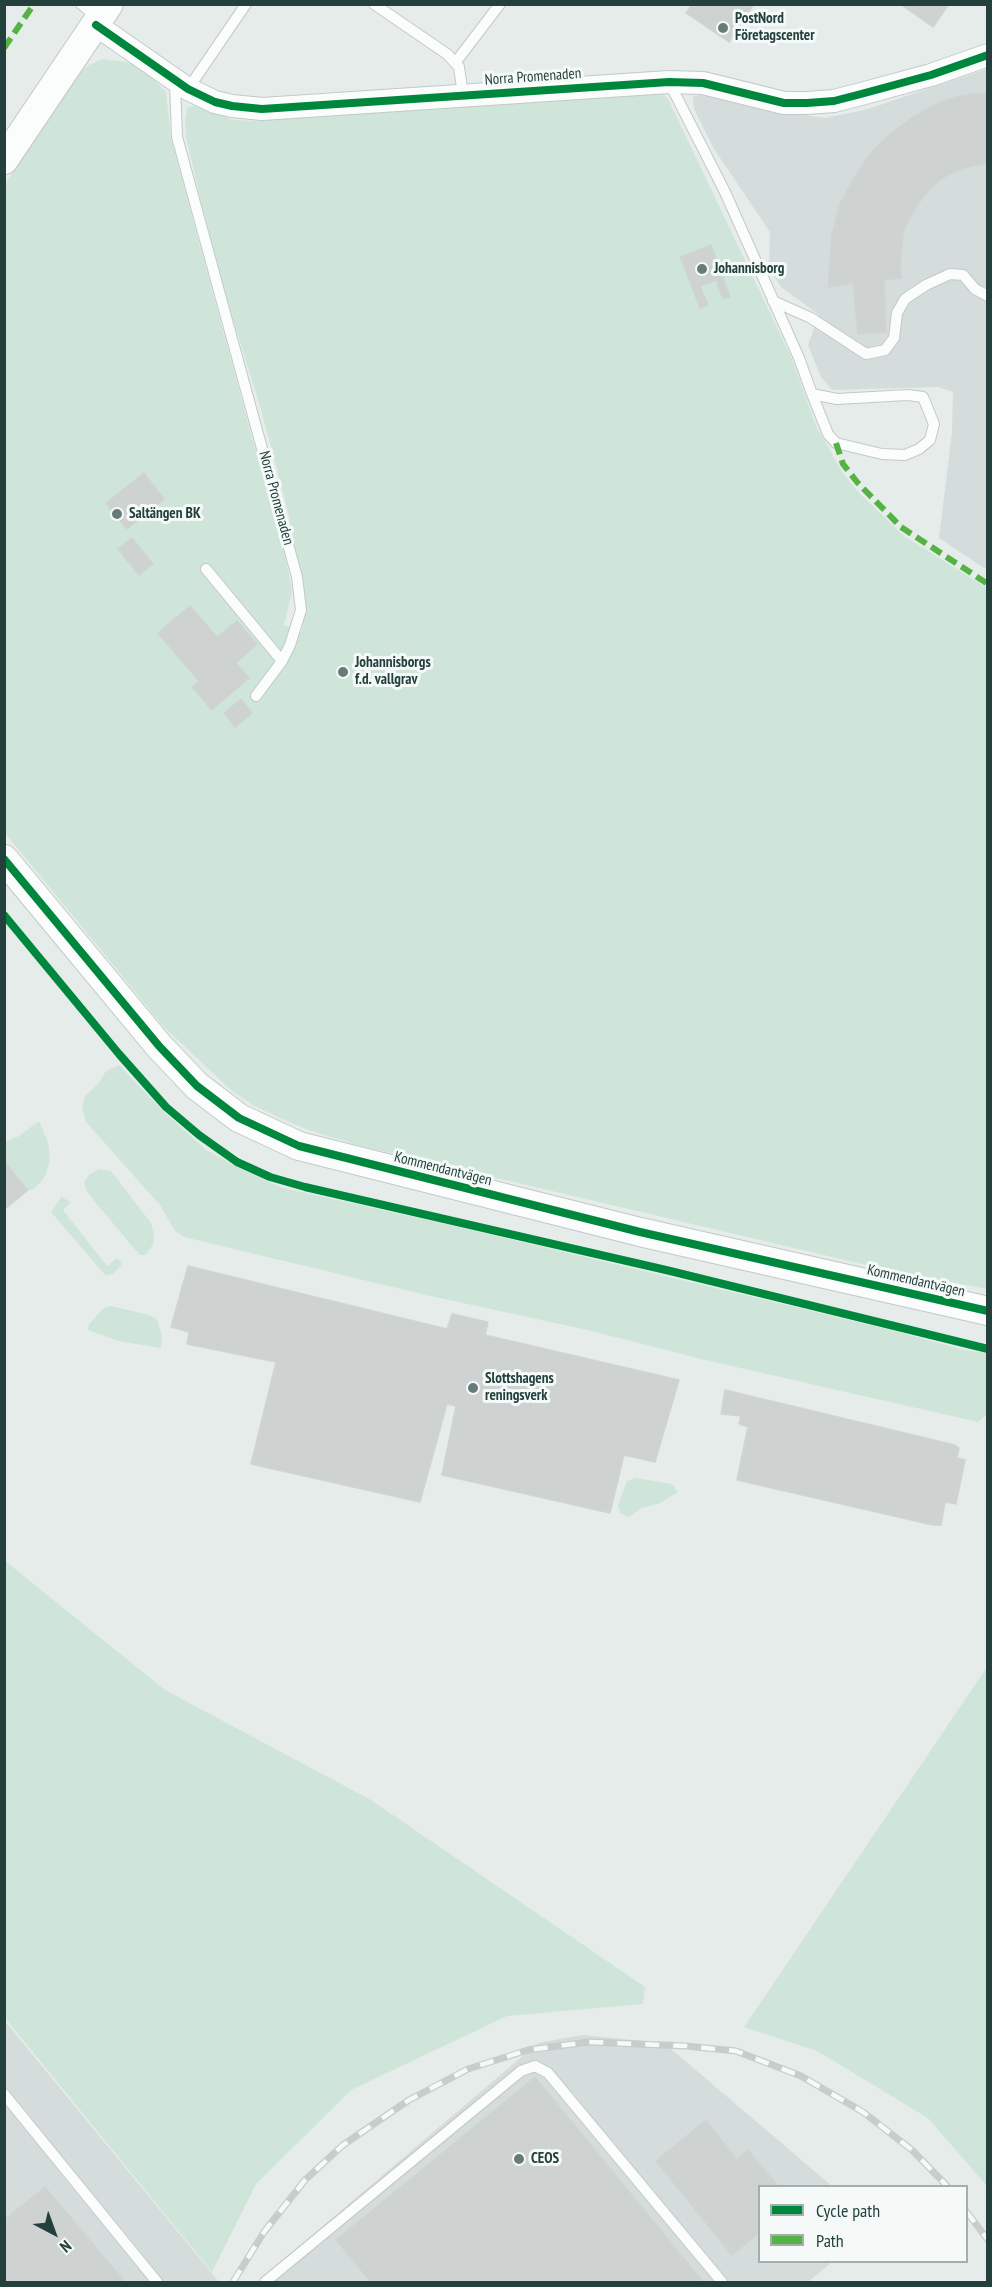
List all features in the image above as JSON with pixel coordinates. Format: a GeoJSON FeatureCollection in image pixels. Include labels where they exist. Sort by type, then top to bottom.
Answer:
{"type":"FeatureCollection","features":[{"type":"Feature","properties":{"kind":"street","name":"Norra Promenaden"},"geometry":{"type":"LineString","coordinates":[[4,160],[97,13],[181,86],[215,102],[262,109],[669,82],[703,82],[784,103],[834,101],[931,75],[987,56]]}},
{"type":"Feature","properties":{"kind":"street","name":"Kommendantvägen"},"geometry":{"type":"LineString","coordinates":[[4,859],[159,1046],[196,1086],[239,1118],[299,1146],[640,1232],[987,1311]]}},
{"type":"Feature","properties":{"kind":"lane"},"geometry":{"type":"LineString","coordinates":[[181,86],[246,4]]}},
{"type":"Feature","properties":{"kind":"lane"},"geometry":{"type":"LineString","coordinates":[[374,4],[447,54],[459,67],[463,95]]}},
{"type":"Feature","properties":{"kind":"lane"},"geometry":{"type":"LineString","coordinates":[[455,63],[500,4]]}},
{"type":"Feature","properties":{"kind":"lane"},"geometry":{"type":"LineString","coordinates":[[669,82],[725,192],[799,358],[812,394],[828,434],[836,443],[882,454],[905,455],[919,449],[930,440],[934,424],[923,398],[908,395],[837,399],[812,394]]}},
{"type":"Feature","properties":{"kind":"lane","name":"Norra Promenaden"},"geometry":{"type":"LineString","coordinates":[[181,86],[177,137],[297,577],[301,610],[290,645],[282,661],[256,696]]}},
{"type":"Feature","properties":{"kind":"lane"},"geometry":{"type":"LineString","coordinates":[[773,301],[811,318],[866,354],[885,350],[894,338],[897,313],[904,299],[926,285],[950,274],[963,275],[975,289],[987,296]]}},
{"type":"Feature","properties":{"kind":"lane"},"geometry":{"type":"LineString","coordinates":[[206,569],[282,661]]}},
{"type":"Feature","properties":{"kind":"lane"},"geometry":{"type":"LineString","coordinates":[[265,2283],[521,2071],[536,2066],[548,2073],[722,2283]]}},
{"type":"Feature","properties":{"kind":"lane"},"geometry":{"type":"LineString","coordinates":[[4,2094],[157,2283]]}},
{"type":"Feature","properties":{"kind":"shaded area"},"geometry":{"type":"Polygon","coordinates":[[[987,69],[987,570],[939,538],[952,432],[953,392],[938,387],[832,390],[821,377],[808,345],[819,315],[781,287],[769,268],[770,232],[714,149],[694,109],[693,97],[707,93],[776,111],[825,118],[865,110],[987,69]]]}},
{"type":"Feature","properties":{"kind":"shaded area"},"geometry":{"type":"Polygon","coordinates":[[[5,2021],[219,2282],[5,2282],[5,2021]]]}},
{"type":"Feature","properties":{"kind":"shaded area"},"geometry":{"type":"Polygon","coordinates":[[[582,2035],[664,2043],[831,2185],[758,2185],[758,2263],[831,2263],[808,2282],[257,2282],[538,2043],[582,2035]]]}},
{"type":"Feature","properties":{"kind":"green space"},"geometry":{"type":"Polygon","coordinates":[[[103,59],[131,63],[149,75],[166,92],[171,139],[275,514],[287,565],[292,592],[284,625],[302,631],[305,609],[289,516],[201,201],[186,137],[187,108],[196,105],[232,120],[257,121],[662,92],[669,101],[792,359],[816,426],[843,473],[859,493],[904,536],[987,588],[987,1289],[879,1268],[361,1146],[308,1130],[280,1118],[253,1105],[232,1091],[164,1027],[5,833],[5,184],[81,71],[103,59]]]}},
{"type":"Feature","properties":{"kind":"green space"},"geometry":{"type":"Polygon","coordinates":[[[119,1065],[162,1110],[206,1150],[283,1188],[459,1227],[891,1330],[964,1350],[987,1353],[987,1414],[978,1422],[184,1237],[175,1231],[160,1205],[86,1122],[82,1108],[85,1096],[99,1083],[106,1071],[119,1065]]]}},
{"type":"Feature","properties":{"kind":"green space"},"geometry":{"type":"Polygon","coordinates":[[[39,1121],[48,1142],[50,1159],[46,1174],[40,1183],[32,1190],[28,1190],[5,1161],[5,1142],[19,1136],[39,1121]]]}},
{"type":"Feature","properties":{"kind":"green space"},"geometry":{"type":"Polygon","coordinates":[[[99,1169],[111,1171],[151,1223],[154,1235],[153,1244],[146,1255],[140,1255],[87,1192],[84,1182],[90,1174],[99,1169]]]}},
{"type":"Feature","properties":{"kind":"green space"},"geometry":{"type":"Polygon","coordinates":[[[61,1197],[71,1202],[63,1210],[107,1266],[117,1258],[121,1262],[121,1266],[114,1273],[106,1276],[51,1212],[61,1197]]]}},
{"type":"Feature","properties":{"kind":"green space"},"geometry":{"type":"Polygon","coordinates":[[[111,1306],[157,1319],[162,1336],[161,1348],[118,1341],[88,1330],[89,1324],[104,1308],[111,1306]]]}},
{"type":"Feature","properties":{"kind":"green space"},"geometry":{"type":"Polygon","coordinates":[[[636,1478],[672,1484],[678,1492],[660,1503],[642,1508],[629,1517],[620,1513],[618,1505],[627,1481],[636,1478]]]}},
{"type":"Feature","properties":{"kind":"green space"},"geometry":{"type":"Polygon","coordinates":[[[4,1560],[165,1690],[371,1800],[645,1987],[643,2004],[507,2016],[351,2090],[256,2184],[212,2272],[5,2018],[4,1560]]]}},
{"type":"Feature","properties":{"kind":"green space"},"geometry":{"type":"Polygon","coordinates":[[[987,1667],[987,2186],[928,2118],[817,2051],[744,2027],[987,1667]]]}},
{"type":"Feature","properties":{"kind":"building","name":"PostNord Företagscenter"},"geometry":{"type":"Polygon","coordinates":[[[692,4],[754,4],[729,42],[686,13],[692,4]]]}},
{"type":"Feature","properties":{"kind":"building"},"geometry":{"type":"Polygon","coordinates":[[[900,4],[949,4],[933,27],[900,4]]]}},
{"type":"Feature","properties":{"kind":"building"},"geometry":{"type":"Polygon","coordinates":[[[988,93],[988,163],[964,168],[944,177],[930,188],[910,217],[903,233],[900,268],[902,278],[884,280],[886,332],[858,334],[853,283],[828,287],[832,235],[840,203],[873,150],[890,134],[936,104],[959,96],[988,93]]]}},
{"type":"Feature","properties":{"kind":"building","name":"Johannisborg"},"geometry":{"type":"Polygon","coordinates":[[[711,245],[730,297],[723,299],[716,280],[700,286],[708,305],[700,308],[680,257],[711,245]]]}},
{"type":"Feature","properties":{"kind":"building","name":"Saltängen BK"},"geometry":{"type":"Polygon","coordinates":[[[144,473],[164,499],[127,529],[106,503],[144,473]]]}},
{"type":"Feature","properties":{"kind":"building"},"geometry":{"type":"Polygon","coordinates":[[[132,538],[153,564],[139,575],[118,549],[132,538]]]}},
{"type":"Feature","properties":{"kind":"building"},"geometry":{"type":"Polygon","coordinates":[[[190,606],[217,637],[237,621],[257,644],[236,663],[249,678],[212,710],[192,687],[199,681],[158,633],[190,606]]]}},
{"type":"Feature","properties":{"kind":"building"},"geometry":{"type":"Polygon","coordinates":[[[241,699],[252,713],[235,727],[224,713],[241,699]]]}},
{"type":"Feature","properties":{"kind":"building"},"geometry":{"type":"Polygon","coordinates":[[[4,1161],[28,1190],[4,1210],[4,1161]]]}},
{"type":"Feature","properties":{"kind":"building","name":"Slottshagens reningsverk"},"geometry":{"type":"Polygon","coordinates":[[[188,1266],[447,1329],[452,1314],[488,1322],[485,1335],[679,1380],[655,1462],[624,1455],[610,1513],[442,1475],[456,1406],[447,1404],[420,1502],[251,1464],[276,1362],[187,1344],[189,1332],[171,1327],[188,1266]]]}},
{"type":"Feature","properties":{"kind":"building"},"geometry":{"type":"Polygon","coordinates":[[[725,1390],[955,1445],[959,1448],[957,1458],[965,1460],[956,1504],[945,1502],[941,1525],[933,1525],[737,1480],[748,1427],[739,1424],[741,1416],[721,1414],[725,1390]]]}},
{"type":"Feature","properties":{"kind":"building","name":"CEOS"},"geometry":{"type":"Polygon","coordinates":[[[535,2077],[703,2282],[371,2282],[336,2240],[535,2077]]]}},
{"type":"Feature","properties":{"kind":"building"},"geometry":{"type":"Polygon","coordinates":[[[706,2120],[737,2160],[748,2150],[777,2185],[758,2185],[758,2234],[732,2255],[656,2161],[706,2120]]]}},
{"type":"Feature","properties":{"kind":"building"},"geometry":{"type":"Polygon","coordinates":[[[45,2187],[125,2282],[4,2282],[4,2220],[45,2187]]]}},
{"type":"Feature","properties":{"kind":"railway"},"geometry":{"type":"LineString","coordinates":[[233,2282],[264,2232],[305,2180],[343,2145],[409,2100],[468,2069],[528,2050],[589,2042],[686,2046],[736,2051],[801,2076],[863,2112],[912,2150],[946,2185]]}},
{"type":"Feature","properties":{"kind":"railway"},"geometry":{"type":"LineString","coordinates":[[968,2214],[988,2240]]}},
{"type":"Feature","properties":{"kind":"marked path"},"geometry":{"type":"LineString","coordinates":[[4,48],[34,4]]}},
{"type":"Feature","properties":{"kind":"marked path"},"geometry":{"type":"LineString","coordinates":[[836,443],[843,464],[857,482],[901,527],[988,584]]}},
{"type":"Feature","properties":{"kind":"cycle path"},"geometry":{"type":"LineString","coordinates":[[96,25],[188,89],[215,102],[262,109],[669,82],[703,83],[784,103],[834,101],[931,75],[988,55]]}},
{"type":"Feature","properties":{"kind":"cycle path"},"geometry":{"type":"LineString","coordinates":[[4,859],[159,1046],[197,1086],[239,1118],[299,1146],[640,1232],[988,1311]]}},
{"type":"Feature","properties":{"kind":"cycle path"},"geometry":{"type":"LineString","coordinates":[[4,915],[166,1107],[199,1135],[237,1162],[270,1177],[666,1270],[988,1349]]}},
{"type":"Feature","properties":{"kind":"place","name":"PostNord Företagscenter"},"geometry":{"type":"Point","coordinates":[723,28]}},
{"type":"Feature","properties":{"kind":"place","name":"Johannisborg"},"geometry":{"type":"Point","coordinates":[702,269]}},
{"type":"Feature","properties":{"kind":"place","name":"Saltängen BK"},"geometry":{"type":"Point","coordinates":[117,514]}},
{"type":"Feature","properties":{"kind":"place","name":"Johannisborgs f.d. vallgrav"},"geometry":{"type":"Point","coordinates":[343,672]}},
{"type":"Feature","properties":{"kind":"place","name":"Slottshagens reningsverk"},"geometry":{"type":"Point","coordinates":[473,1388]}},
{"type":"Feature","properties":{"kind":"place","name":"CEOS"},"geometry":{"type":"Point","coordinates":[519,2159]}}]}
